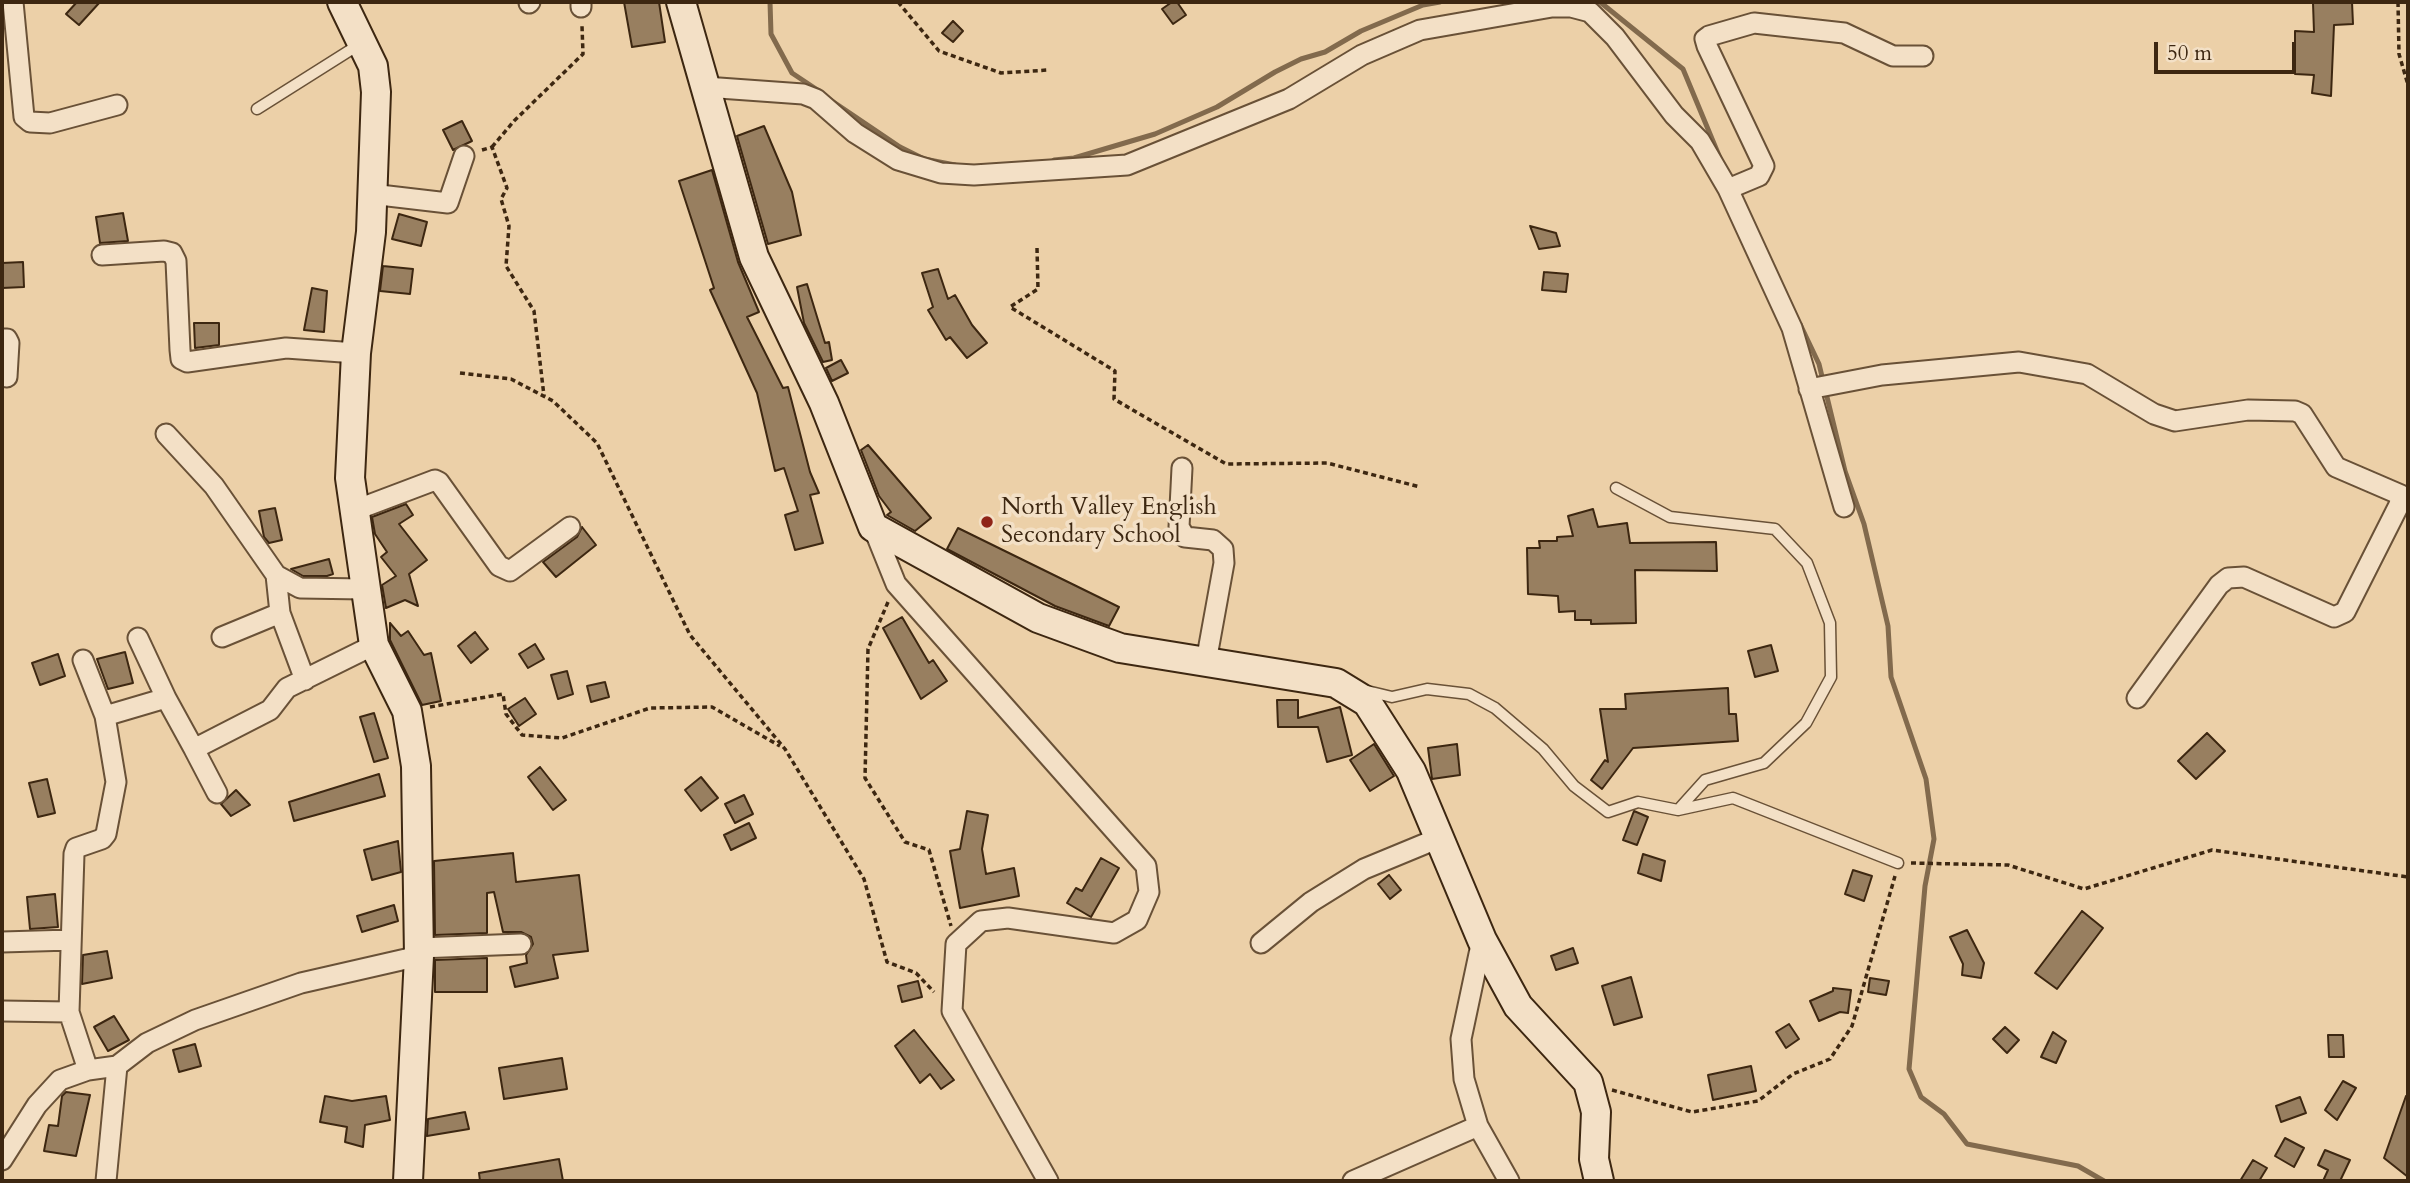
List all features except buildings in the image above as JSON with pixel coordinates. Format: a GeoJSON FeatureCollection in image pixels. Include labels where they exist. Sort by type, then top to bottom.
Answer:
{"type":"FeatureCollection","features":[{"type":"Feature","properties":{"kind":"street"},"geometry":{"type":"LineString","coordinates":[[13,2],[24,117],[30,122],[50,122],[117,105]]}},
{"type":"Feature","properties":{"kind":"street"},"geometry":{"type":"LineString","coordinates":[[342,2],[373,66],[376,92],[370,194],[371,232],[356,352],[350,474],[353,511],[374,645],[407,711],[416,766],[419,952],[408,1181]]}},
{"type":"Feature","properties":{"kind":"street"},"geometry":{"type":"LineString","coordinates":[[681,2],[754,257],[824,403],[896,584],[1146,866],[1149,892],[1138,920],[1114,933],[1008,918],[981,921],[956,944],[952,1011],[1048,1181]]}},
{"type":"Feature","properties":{"kind":"street"},"geometry":{"type":"LineString","coordinates":[[705,87],[803,94],[816,99],[855,133],[898,160],[941,173],[974,175],[1127,164],[1289,99],[1362,55],[1420,30],[1521,10],[1571,7],[1590,12],[1615,37],[1674,116],[1700,141],[1728,189],[1791,328],[1844,507]]}},
{"type":"Feature","properties":{"kind":"street"},"geometry":{"type":"LineString","coordinates":[[1728,189],[1759,177],[1763,172],[1762,159],[1707,46],[1705,39],[1709,36],[1754,23],[1844,33],[1893,56],[1923,56]]}},
{"type":"Feature","properties":{"kind":"street"},"geometry":{"type":"LineString","coordinates":[[370,194],[448,202],[464,156]]}},
{"type":"Feature","properties":{"kind":"street"},"geometry":{"type":"LineString","coordinates":[[102,255],[164,251],[172,253],[176,261],[181,359],[187,362],[286,348],[356,352]]}},
{"type":"Feature","properties":{"kind":"street"},"geometry":{"type":"LineString","coordinates":[[2,339],[7,339],[9,343],[7,377]]}},
{"type":"Feature","properties":{"kind":"street"},"geometry":{"type":"LineString","coordinates":[[1809,389],[1882,375],[2019,362],[2087,374],[2154,414],[2175,421],[2248,410],[2295,411],[2302,414],[2336,467],[2401,495],[2399,506],[2345,612],[2334,617],[2244,578],[2228,578],[2219,585],[2137,698]]}},
{"type":"Feature","properties":{"kind":"street"},"geometry":{"type":"LineString","coordinates":[[166,434],[214,485],[276,575],[300,588],[364,589]]}},
{"type":"Feature","properties":{"kind":"street"},"geometry":{"type":"LineString","coordinates":[[1182,468],[1179,527],[1185,537],[1213,540],[1223,549],[1224,563],[1206,662]]}},
{"type":"Feature","properties":{"kind":"street"},"geometry":{"type":"LineString","coordinates":[[353,511],[435,480],[499,566],[510,571],[569,527]]}},
{"type":"Feature","properties":{"kind":"street"},"geometry":{"type":"LineString","coordinates":[[873,527],[1038,618],[1120,648],[1336,683],[1367,702],[1411,771],[1482,940],[1518,1006],[1588,1082],[1596,1112],[1594,1159],[1599,1181]]}},
{"type":"Feature","properties":{"kind":"street"},"geometry":{"type":"LineString","coordinates":[[276,575],[280,613],[305,680]]}},
{"type":"Feature","properties":{"kind":"street"},"geometry":{"type":"LineString","coordinates":[[222,636],[280,613]]}},
{"type":"Feature","properties":{"kind":"street"},"geometry":{"type":"LineString","coordinates":[[138,638],[166,698],[217,793]]}},
{"type":"Feature","properties":{"kind":"street"},"geometry":{"type":"LineString","coordinates":[[194,749],[262,715],[274,706],[287,688],[374,645]]}},
{"type":"Feature","properties":{"kind":"street"},"geometry":{"type":"LineString","coordinates":[[83,660],[105,716],[116,782],[106,834],[98,841],[76,848],[74,854],[69,1012],[88,1070]]}},
{"type":"Feature","properties":{"kind":"street"},"geometry":{"type":"LineString","coordinates":[[105,716],[166,698]]}},
{"type":"Feature","properties":{"kind":"street"},"geometry":{"type":"LineString","coordinates":[[1261,943],[1311,902],[1364,869],[1439,838]]}},
{"type":"Feature","properties":{"kind":"street"},"geometry":{"type":"LineString","coordinates":[[2,942],[71,940]]}},
{"type":"Feature","properties":{"kind":"street"},"geometry":{"type":"LineString","coordinates":[[1482,940],[1461,1039],[1464,1079],[1478,1126],[1509,1181]]}},
{"type":"Feature","properties":{"kind":"street"},"geometry":{"type":"LineString","coordinates":[[2,1160],[9,1134],[60,1080],[88,1070],[117,1066],[147,1043],[195,1020],[301,983],[419,952],[521,944]]}},
{"type":"Feature","properties":{"kind":"street"},"geometry":{"type":"LineString","coordinates":[[2,1011],[69,1012]]}},
{"type":"Feature","properties":{"kind":"street"},"geometry":{"type":"LineString","coordinates":[[106,1181],[117,1066]]}},
{"type":"Feature","properties":{"kind":"street"},"geometry":{"type":"LineString","coordinates":[[1353,1181],[1478,1126]]}},
{"type":"Feature","properties":{"kind":"lane"},"geometry":{"type":"LineString","coordinates":[[257,109],[363,42]]}},
{"type":"Feature","properties":{"kind":"lane"},"geometry":{"type":"LineString","coordinates":[[1616,488],[1670,517],[1775,530],[1807,563],[1830,623],[1830,677],[1806,723],[1765,763],[1705,780],[1678,810]]}},
{"type":"Feature","properties":{"kind":"lane"},"geometry":{"type":"LineString","coordinates":[[1336,683],[1392,697],[1427,689],[1469,694],[1495,708],[1543,749],[1574,786],[1608,812],[1638,802],[1678,810],[1733,798],[1898,863]]}},
{"type":"Feature","properties":{"kind":"path"},"geometry":{"type":"LineString","coordinates":[[898,2],[939,51],[1000,73],[1048,70]]}},
{"type":"Feature","properties":{"kind":"path"},"geometry":{"type":"LineString","coordinates":[[2398,2],[2399,54],[2408,85]]}},
{"type":"Feature","properties":{"kind":"path"},"geometry":{"type":"LineString","coordinates":[[464,156],[492,147],[514,121],[583,54],[581,4]]}},
{"type":"Feature","properties":{"kind":"path"},"geometry":{"type":"LineString","coordinates":[[492,147],[507,188],[501,199],[509,226],[506,266],[534,311],[544,396]]}},
{"type":"Feature","properties":{"kind":"path"},"geometry":{"type":"LineString","coordinates":[[1037,248],[1038,289],[1010,307],[1115,371],[1114,399],[1226,464],[1327,463],[1420,487]]}},
{"type":"Feature","properties":{"kind":"path"},"geometry":{"type":"LineString","coordinates":[[460,373],[511,379],[544,396],[597,443],[691,635],[785,749],[864,879],[887,962],[916,973],[952,1011]]}},
{"type":"Feature","properties":{"kind":"path"},"geometry":{"type":"LineString","coordinates":[[896,584],[868,649],[865,778],[905,842],[929,850],[956,944]]}},
{"type":"Feature","properties":{"kind":"path"},"geometry":{"type":"LineString","coordinates":[[407,711],[503,694],[506,714],[522,735],[562,738],[650,708],[712,707],[785,749]]}},
{"type":"Feature","properties":{"kind":"path"},"geometry":{"type":"LineString","coordinates":[[1588,1082],[1692,1112],[1758,1101],[1793,1074],[1830,1059],[1852,1026],[1898,863],[2008,865],[2084,889],[2212,850],[2408,877]]}},
{"type":"Feature","properties":{"kind":"waterway"},"geometry":{"type":"LineString","coordinates":[[770,2],[771,34],[792,73],[819,91]]}},
{"type":"Feature","properties":{"kind":"waterway"},"geometry":{"type":"LineString","coordinates":[[1054,160],[1074,158],[1155,134],[1217,107],[1275,72],[1301,59],[1325,52],[1361,31],[1423,5],[1440,2]]}},
{"type":"Feature","properties":{"kind":"waterway"},"geometry":{"type":"LineString","coordinates":[[1600,2],[1683,69],[1720,158]]}},
{"type":"Feature","properties":{"kind":"waterway"},"geometry":{"type":"LineString","coordinates":[[829,99],[900,147],[924,159],[955,165]]}},
{"type":"Feature","properties":{"kind":"waterway"},"geometry":{"type":"LineString","coordinates":[[1800,324],[1819,364],[1845,471],[1864,524],[1888,626],[1891,677],[1926,779],[1934,839],[1925,886],[1909,1069],[1921,1097],[1944,1114],[1967,1144],[2078,1166],[2104,1181]]}},
{"type":"Feature","properties":{"kind":"place","name":"North Valley English Secondary School"},"geometry":{"type":"Point","coordinates":[987,522]}}]}
